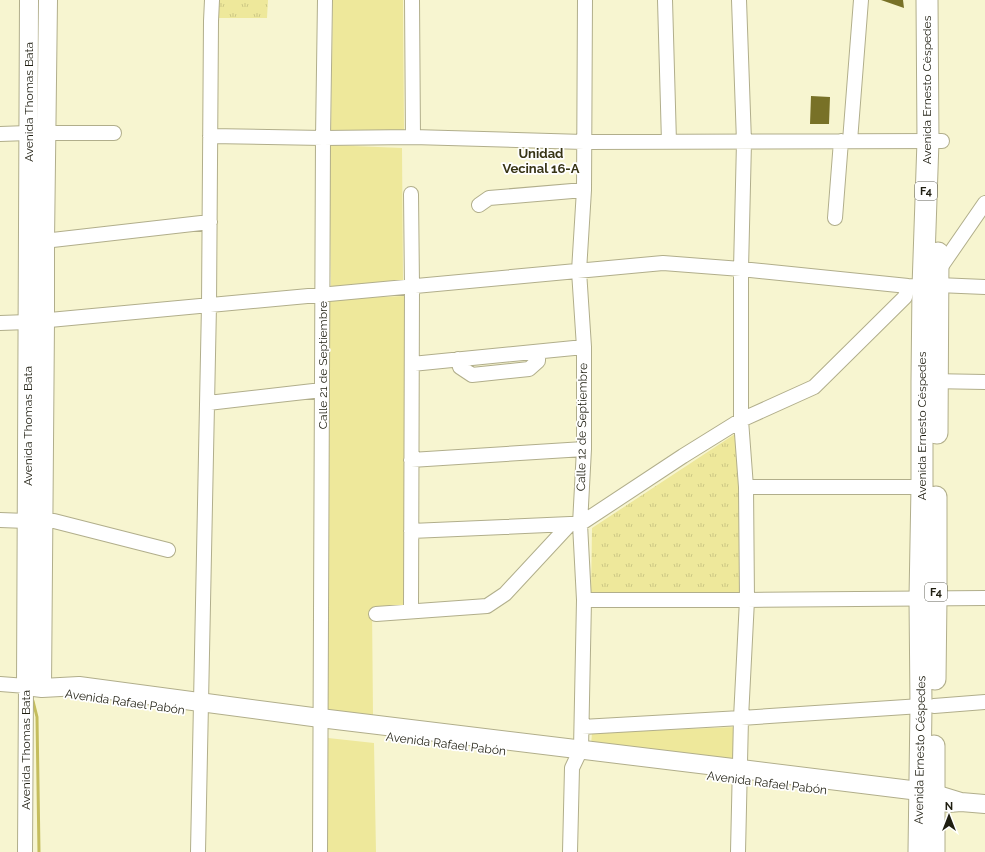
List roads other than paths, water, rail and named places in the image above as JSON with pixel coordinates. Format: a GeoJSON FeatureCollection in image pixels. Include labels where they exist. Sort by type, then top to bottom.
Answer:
{"type":"FeatureCollection","features":[{"type":"Feature","properties":{"kind":"highway","name":"Avenida Ernesto Céspedes"},"geometry":{"type":"LineString","coordinates":[[927,0],[935,141]]}},
{"type":"Feature","properties":{"kind":"highway","name":"Avenida Ernesto Céspedes"},"geometry":{"type":"LineString","coordinates":[[919,852],[927,798],[929,381],[926,283],[935,141],[941,0]]}},
{"type":"Feature","properties":{"kind":"highway","name":"Avenida Ernesto Céspedes"},"geometry":{"type":"LineString","coordinates":[[928,598],[922,488],[929,381]]}},
{"type":"Feature","properties":{"kind":"highway","name":"Avenida Ernesto Céspedes"},"geometry":{"type":"LineString","coordinates":[[927,798],[934,852]]}},
{"type":"Feature","properties":{"kind":"main road","name":"Avenida Thomas Bata"},"geometry":{"type":"LineString","coordinates":[[29,0],[37,133],[34,687]]}},
{"type":"Feature","properties":{"kind":"main road","name":"Avenida Thomas Bata"},"geometry":{"type":"LineString","coordinates":[[37,133],[48,0]]}},
{"type":"Feature","properties":{"kind":"main road","name":"Avenida Rafael Pabón"},"geometry":{"type":"LineString","coordinates":[[34,687],[79,686],[201,708],[320,724],[985,804]]}},
{"type":"Feature","properties":{"kind":"street"},"geometry":{"type":"LineString","coordinates":[[198,852],[208,403],[212,0]]}},
{"type":"Feature","properties":{"kind":"street","name":"Calle 21 de Septiembre"},"geometry":{"type":"LineString","coordinates":[[320,852],[325,0]]}},
{"type":"Feature","properties":{"kind":"street"},"geometry":{"type":"LineString","coordinates":[[412,0],[413,137]]}},
{"type":"Feature","properties":{"kind":"street","name":"Calle 12 de Septiembre"},"geometry":{"type":"LineString","coordinates":[[570,852],[572,768],[578,754],[582,727],[584,600],[575,524],[584,449],[584,348],[579,270],[584,190],[585,0]]}},
{"type":"Feature","properties":{"kind":"street"},"geometry":{"type":"LineString","coordinates":[[665,0],[669,142]]}},
{"type":"Feature","properties":{"kind":"street"},"geometry":{"type":"LineString","coordinates":[[738,852],[741,774],[741,718],[747,600],[746,487],[741,420],[741,269],[744,142],[739,0]]}},
{"type":"Feature","properties":{"kind":"street"},"geometry":{"type":"LineString","coordinates":[[834,218],[846,141],[860,0]]}},
{"type":"Feature","properties":{"kind":"street"},"geometry":{"type":"LineString","coordinates":[[0,134],[114,133]]}},
{"type":"Feature","properties":{"kind":"street"},"geometry":{"type":"LineString","coordinates":[[210,136],[323,138],[413,137],[584,142],[935,141]]}},
{"type":"Feature","properties":{"kind":"street"},"geometry":{"type":"LineString","coordinates":[[479,205],[489,198],[584,190]]}},
{"type":"Feature","properties":{"kind":"street"},"geometry":{"type":"LineString","coordinates":[[411,194],[411,611]]}},
{"type":"Feature","properties":{"kind":"street"},"geometry":{"type":"LineString","coordinates":[[376,614],[487,606],[505,594],[575,524],[741,420],[814,387],[905,297],[926,283],[985,203]]}},
{"type":"Feature","properties":{"kind":"street"},"geometry":{"type":"LineString","coordinates":[[36,242],[210,222]]}},
{"type":"Feature","properties":{"kind":"street"},"geometry":{"type":"LineString","coordinates":[[0,323],[37,321],[663,263],[985,287]]}},
{"type":"Feature","properties":{"kind":"street"},"geometry":{"type":"LineString","coordinates":[[412,364],[584,348]]}},
{"type":"Feature","properties":{"kind":"street"},"geometry":{"type":"LineString","coordinates":[[929,381],[985,382]]}},
{"type":"Feature","properties":{"kind":"street"},"geometry":{"type":"LineString","coordinates":[[208,403],[322,390]]}},
{"type":"Feature","properties":{"kind":"street"},"geometry":{"type":"LineString","coordinates":[[411,460],[584,449]]}},
{"type":"Feature","properties":{"kind":"street"},"geometry":{"type":"LineString","coordinates":[[746,487],[922,488]]}},
{"type":"Feature","properties":{"kind":"street"},"geometry":{"type":"LineString","coordinates":[[0,520],[54,521],[168,550]]}},
{"type":"Feature","properties":{"kind":"street"},"geometry":{"type":"LineString","coordinates":[[411,531],[575,524]]}},
{"type":"Feature","properties":{"kind":"street"},"geometry":{"type":"LineString","coordinates":[[584,600],[985,598]]}},
{"type":"Feature","properties":{"kind":"street"},"geometry":{"type":"LineString","coordinates":[[0,684],[34,687]]}},
{"type":"Feature","properties":{"kind":"street","name":"Avenida Thomas Bata"},"geometry":{"type":"LineString","coordinates":[[25,852],[34,687]]}},
{"type":"Feature","properties":{"kind":"street"},"geometry":{"type":"LineString","coordinates":[[582,727],[985,702]]}},
{"type":"Feature","properties":{"kind":"waterway"},"geometry":{"type":"LineString","coordinates":[[33,701],[37,717],[39,852]]}},
{"type":"Feature","properties":{"kind":"district","name":"Unidad Vecinal 16-A"},"geometry":{"type":"Point","coordinates":[541,160]}}]}
